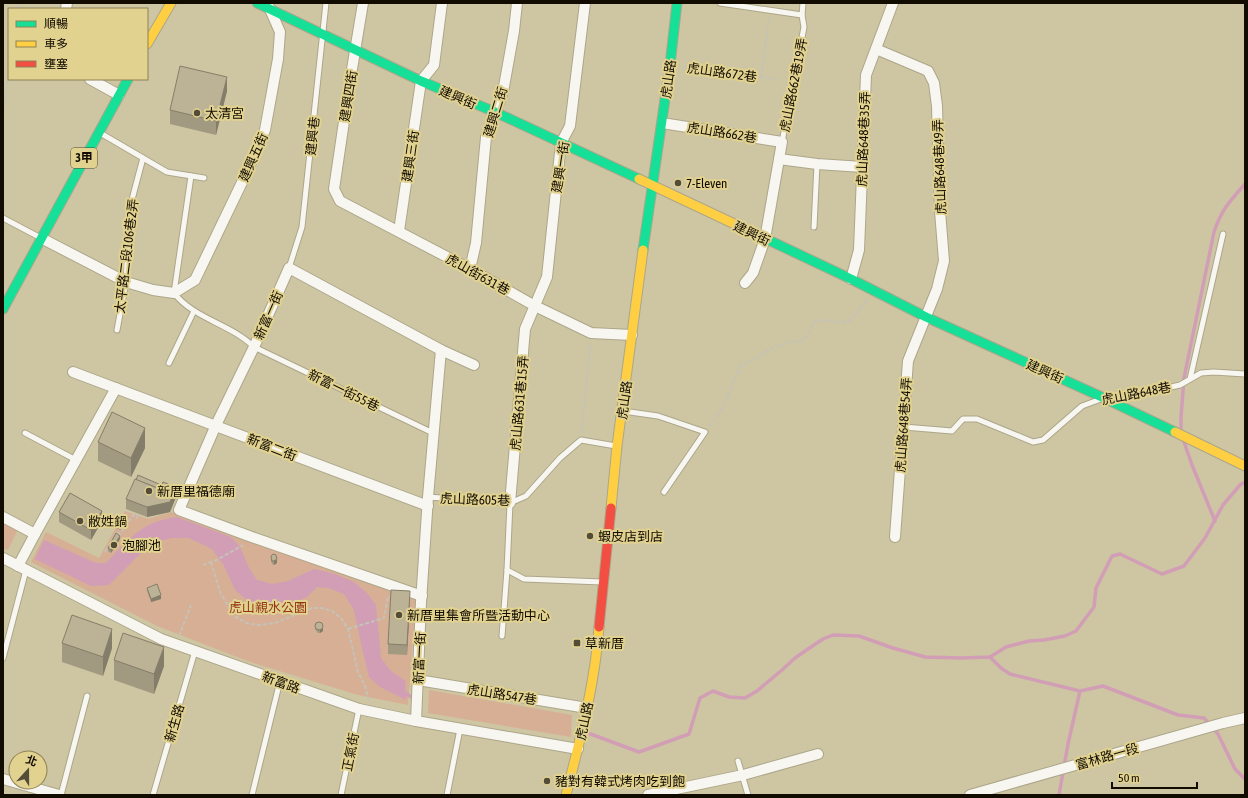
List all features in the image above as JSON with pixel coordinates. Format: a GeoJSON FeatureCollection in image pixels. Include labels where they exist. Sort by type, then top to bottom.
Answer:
{"type":"FeatureCollection","features":[{"type":"Feature","properties":{"kind":"street"},"geometry":{"type":"LineString","coordinates":[[148,42],[171,3]]}},
{"type":"Feature","properties":{"kind":"street","name":"建興街"},"geometry":{"type":"LineString","coordinates":[[257,3],[269,6],[355,50],[421,81],[495,112],[652,185],[852,279],[926,317],[1104,398],[1245,466]]}},
{"type":"Feature","properties":{"kind":"street","name":"建興四街"},"geometry":{"type":"LineString","coordinates":[[334,189],[363,3]]}},
{"type":"Feature","properties":{"kind":"street"},"geometry":{"type":"LineString","coordinates":[[421,81],[434,65],[442,3]]}},
{"type":"Feature","properties":{"kind":"street","name":"建興二街"},"geometry":{"type":"LineString","coordinates":[[470,269],[476,243],[486,137],[503,92],[514,31],[517,3]]}},
{"type":"Feature","properties":{"kind":"street","name":"建興一街"},"geometry":{"type":"LineString","coordinates":[[535,306],[547,277],[561,143],[570,126],[585,3]]}},
{"type":"Feature","properties":{"kind":"street","name":"虎山路"},"geometry":{"type":"LineString","coordinates":[[566,795],[578,749],[597,656],[617,446],[639,275],[670,65],[677,3]]}},
{"type":"Feature","properties":{"kind":"street","name":"虎山路648巷35弄"},"geometry":{"type":"LineString","coordinates":[[852,279],[859,250],[866,75],[894,3]]}},
{"type":"Feature","properties":{"kind":"street","name":"建興五街"},"geometry":{"type":"LineString","coordinates":[[174,293],[195,280],[246,174],[265,130],[278,59],[280,32],[269,6]]}},
{"type":"Feature","properties":{"kind":"street","name":"虎山路648巷49弄"},"geometry":{"type":"LineString","coordinates":[[876,49],[928,71],[934,83],[937,106],[940,211],[944,261],[937,289],[926,317]]}},
{"type":"Feature","properties":{"kind":"street"},"geometry":{"type":"LineString","coordinates":[[92,80],[119,95]]}},
{"type":"Feature","properties":{"kind":"street","name":"3甲"},"geometry":{"type":"LineString","coordinates":[[3,309],[127,80]]}},
{"type":"Feature","properties":{"kind":"street","name":"建興三街"},"geometry":{"type":"LineString","coordinates":[[399,231],[421,81]]}},
{"type":"Feature","properties":{"kind":"street","name":"虎山路662巷"},"geometry":{"type":"LineString","coordinates":[[662,122],[782,142]]}},
{"type":"Feature","properties":{"kind":"street"},"geometry":{"type":"LineString","coordinates":[[745,283],[754,272],[765,239],[782,142]]}},
{"type":"Feature","properties":{"kind":"street"},"geometry":{"type":"LineString","coordinates":[[779,158],[818,164],[863,167]]}},
{"type":"Feature","properties":{"kind":"street","name":"虎山街631巷"},"geometry":{"type":"LineString","coordinates":[[334,189],[340,201],[470,269],[535,306],[591,333],[632,335]]}},
{"type":"Feature","properties":{"kind":"street"},"geometry":{"type":"LineString","coordinates":[[41,238],[126,282],[153,290],[174,293]]}},
{"type":"Feature","properties":{"kind":"street"},"geometry":{"type":"LineString","coordinates":[[289,268],[441,350],[474,365]]}},
{"type":"Feature","properties":{"kind":"street","name":"新富一街"},"geometry":{"type":"LineString","coordinates":[[289,268],[254,347],[216,425],[179,510],[422,596]]}},
{"type":"Feature","properties":{"kind":"street","name":"虎山路631巷15弄"},"geometry":{"type":"LineString","coordinates":[[510,503],[525,329],[535,306]]}},
{"type":"Feature","properties":{"kind":"street","name":"虎山路648巷54弄"},"geometry":{"type":"LineString","coordinates":[[896,537],[908,361],[926,317]]}},
{"type":"Feature","properties":{"kind":"street","name":"新富一街"},"geometry":{"type":"LineString","coordinates":[[416,721],[428,501],[441,350]]}},
{"type":"Feature","properties":{"kind":"street","name":"新富二街"},"geometry":{"type":"LineString","coordinates":[[73,372],[428,501]]}},
{"type":"Feature","properties":{"kind":"street"},"geometry":{"type":"LineString","coordinates":[[22,568],[35,534],[116,388]]}},
{"type":"Feature","properties":{"kind":"street"},"geometry":{"type":"LineString","coordinates":[[3,517],[35,534]]}},
{"type":"Feature","properties":{"kind":"street","name":"新富路"},"geometry":{"type":"LineString","coordinates":[[3,558],[161,639],[358,709],[416,721],[578,749]]}},
{"type":"Feature","properties":{"kind":"street","name":"虎山路547巷"},"geometry":{"type":"LineString","coordinates":[[418,680],[586,708]]}},
{"type":"Feature","properties":{"kind":"street","name":"富林路一段"},"geometry":{"type":"LineString","coordinates":[[970,795],[1215,725],[1245,718]]}},
{"type":"Feature","properties":{"kind":"street"},"geometry":{"type":"LineString","coordinates":[[648,795],[743,775],[818,754]]}},
{"type":"Feature","properties":{"kind":"street"},"geometry":{"type":"LineString","coordinates":[[3,779],[60,795]]}},
{"type":"Feature","properties":{"kind":"lane","name":"建興巷"},"geometry":{"type":"LineString","coordinates":[[289,268],[302,227],[326,3]]}},
{"type":"Feature","properties":{"kind":"lane"},"geometry":{"type":"LineString","coordinates":[[720,3],[802,15],[803,3]]}},
{"type":"Feature","properties":{"kind":"lane","name":"虎山路662巷19弄"},"geometry":{"type":"LineString","coordinates":[[782,142],[804,27],[802,15]]}},
{"type":"Feature","properties":{"kind":"lane"},"geometry":{"type":"LineString","coordinates":[[98,132],[168,172],[204,178]]}},
{"type":"Feature","properties":{"kind":"lane","name":"太平路二段106巷2弄"},"geometry":{"type":"LineString","coordinates":[[117,330],[126,282],[130,207],[143,158]]}},
{"type":"Feature","properties":{"kind":"lane"},"geometry":{"type":"LineString","coordinates":[[814,227],[818,164]]}},
{"type":"Feature","properties":{"kind":"lane"},"geometry":{"type":"LineString","coordinates":[[174,293],[191,176]]}},
{"type":"Feature","properties":{"kind":"lane"},"geometry":{"type":"LineString","coordinates":[[3,218],[41,238]]}},
{"type":"Feature","properties":{"kind":"lane"},"geometry":{"type":"LineString","coordinates":[[1190,379],[1223,234]]}},
{"type":"Feature","properties":{"kind":"lane","name":"新富一街55巷"},"geometry":{"type":"LineString","coordinates":[[174,293],[194,311],[246,339],[254,347],[433,433]]}},
{"type":"Feature","properties":{"kind":"lane"},"geometry":{"type":"LineString","coordinates":[[169,363],[194,311]]}},
{"type":"Feature","properties":{"kind":"lane","name":"虎山路648巷"},"geometry":{"type":"LineString","coordinates":[[904,427],[952,431],[963,419],[977,419],[1033,442],[1044,440],[1082,406],[1104,398],[1140,394],[1180,385],[1201,373],[1245,374]]}},
{"type":"Feature","properties":{"kind":"lane"},"geometry":{"type":"LineString","coordinates":[[622,411],[658,416],[705,432],[664,492]]}},
{"type":"Feature","properties":{"kind":"lane"},"geometry":{"type":"LineString","coordinates":[[25,433],[76,460]]}},
{"type":"Feature","properties":{"kind":"lane"},"geometry":{"type":"LineString","coordinates":[[581,440],[617,446]]}},
{"type":"Feature","properties":{"kind":"lane","name":"虎山路605巷"},"geometry":{"type":"LineString","coordinates":[[428,501],[510,503],[526,496],[560,458],[581,440]]}},
{"type":"Feature","properties":{"kind":"lane"},"geometry":{"type":"LineString","coordinates":[[502,636],[510,503]]}},
{"type":"Feature","properties":{"kind":"lane"},"geometry":{"type":"LineString","coordinates":[[3,658],[22,568]]}},
{"type":"Feature","properties":{"kind":"lane"},"geometry":{"type":"LineString","coordinates":[[507,570],[524,580],[603,582]]}},
{"type":"Feature","properties":{"kind":"lane","name":"新生路"},"geometry":{"type":"LineString","coordinates":[[153,795],[195,651]]}},
{"type":"Feature","properties":{"kind":"lane"},"geometry":{"type":"LineString","coordinates":[[252,795],[280,681]]}},
{"type":"Feature","properties":{"kind":"lane"},"geometry":{"type":"LineString","coordinates":[[60,795],[87,696]]}},
{"type":"Feature","properties":{"kind":"lane","name":"正氣街"},"geometry":{"type":"LineString","coordinates":[[341,795],[358,709]]}},
{"type":"Feature","properties":{"kind":"lane"},"geometry":{"type":"LineString","coordinates":[[447,795],[460,729]]}},
{"type":"Feature","properties":{"kind":"lane"},"geometry":{"type":"LineString","coordinates":[[738,762],[748,795]]}},
{"type":"Feature","properties":{"kind":"path"},"geometry":{"type":"LineString","coordinates":[[761,77],[769,17]]}},
{"type":"Feature","properties":{"kind":"path","name":"虎山路672巷"},"geometry":{"type":"LineString","coordinates":[[670,65],[775,79]]}},
{"type":"Feature","properties":{"kind":"path"},"geometry":{"type":"LineString","coordinates":[[3,115],[8,78]]}},
{"type":"Feature","properties":{"kind":"path"},"geometry":{"type":"LineString","coordinates":[[705,432],[722,409],[742,365],[777,346],[801,341],[808,335],[814,322],[822,320],[848,322],[855,316],[873,290]]}},
{"type":"Feature","properties":{"kind":"path"},"geometry":{"type":"LineString","coordinates":[[581,440],[591,333]]}},
{"type":"Feature","properties":{"kind":"path"},"geometry":{"type":"LineString","coordinates":[[105,552],[117,532],[120,534],[133,515],[137,518],[139,514]]}},
{"type":"Feature","properties":{"kind":"path"},"geometry":{"type":"LineString","coordinates":[[203,565],[216,560],[245,544]]}},
{"type":"Feature","properties":{"kind":"path"},"geometry":{"type":"LineString","coordinates":[[211,562],[220,592],[234,616],[246,623],[259,625],[276,623],[312,608],[322,608],[332,612],[340,618],[348,629],[358,672],[373,712]]}},
{"type":"Feature","properties":{"kind":"path"},"geometry":{"type":"LineString","coordinates":[[348,629],[384,618],[388,596],[394,598]]}},
{"type":"Feature","properties":{"kind":"path"},"geometry":{"type":"LineString","coordinates":[[176,645],[191,605]]}},
{"type":"Feature","properties":{"kind":"green space","name":"虎山親水公園"},"geometry":{"type":"Polygon","coordinates":[[[125,511],[148,519],[171,512],[416,600],[408,705],[358,695],[250,662],[157,626],[31,562],[46,532],[99,558],[125,511]]]}},
{"type":"Feature","properties":{"kind":"green space"},"geometry":{"type":"Polygon","coordinates":[[[3,522],[18,529],[8,550],[3,548],[3,522]]]}},
{"type":"Feature","properties":{"kind":"green space"},"geometry":{"type":"Polygon","coordinates":[[[429,690],[572,715],[571,737],[428,713],[429,690]]]}},
{"type":"Feature","properties":{"kind":"shaded area"},"geometry":{"type":"Polygon","coordinates":[[[177,517],[231,537],[240,547],[249,568],[257,580],[272,584],[288,581],[314,569],[335,574],[354,582],[367,593],[376,605],[381,658],[390,670],[405,681],[406,700],[380,687],[369,677],[354,610],[344,594],[328,588],[317,587],[307,597],[289,605],[266,608],[249,602],[235,590],[224,566],[212,549],[189,538],[172,538],[151,543],[109,585],[91,586],[35,559],[44,540],[96,563],[106,563],[137,532],[154,522],[177,517]]]}},
{"type":"Feature","properties":{"kind":"building","name":"太清宮"},"geometry":{"type":"Polygon","coordinates":[[[180,66],[227,77],[216,121],[170,110],[180,66]]]}},
{"type":"Feature","properties":{"kind":"building"},"geometry":{"type":"Polygon","coordinates":[[[112,412],[145,428],[131,458],[98,442],[112,412]]]}},
{"type":"Feature","properties":{"kind":"building"},"geometry":{"type":"Polygon","coordinates":[[[138,475],[161,485],[160,489],[136,480],[138,475]]]}},
{"type":"Feature","properties":{"kind":"building"},"geometry":{"type":"Polygon","coordinates":[[[135,479],[160,489],[163,482],[176,487],[170,502],[147,507],[126,499],[135,479]]]}},
{"type":"Feature","properties":{"kind":"building"},"geometry":{"type":"Polygon","coordinates":[[[70,493],[102,511],[91,530],[59,512],[70,493]]]}},
{"type":"Feature","properties":{"kind":"building"},"geometry":{"type":"Polygon","coordinates":[[[121,516],[125,519],[120,527],[116,524],[121,516]]]}},
{"type":"Feature","properties":{"kind":"building"},"geometry":{"type":"Polygon","coordinates":[[[116,533],[120,536],[111,550],[108,548],[116,533]]]}},
{"type":"Feature","properties":{"kind":"building"},"geometry":{"type":"Polygon","coordinates":[[[273,554],[276,555],[277,559],[272,561],[271,556],[273,554]]]}},
{"type":"Feature","properties":{"kind":"building"},"geometry":{"type":"Polygon","coordinates":[[[157,584],[161,595],[151,599],[147,588],[157,584]]]}},
{"type":"Feature","properties":{"kind":"building","name":"新厝里集會所暨活動中心"},"geometry":{"type":"Polygon","coordinates":[[[391,590],[410,591],[407,645],[388,644],[391,590]]]}},
{"type":"Feature","properties":{"kind":"building"},"geometry":{"type":"Polygon","coordinates":[[[72,615],[112,629],[103,657],[62,643],[72,615]]]}},
{"type":"Feature","properties":{"kind":"building"},"geometry":{"type":"Polygon","coordinates":[[[319,622],[322,623],[322,629],[319,630],[316,629],[315,626],[316,623],[319,622]]]}},
{"type":"Feature","properties":{"kind":"building"},"geometry":{"type":"Polygon","coordinates":[[[123,633],[164,647],[154,674],[114,660],[123,633]]]}},
{"type":"Feature","properties":{"kind":"waterway"},"geometry":{"type":"LineString","coordinates":[[1181,432],[1184,378],[1214,232],[1226,206],[1245,184]]}},
{"type":"Feature","properties":{"kind":"waterway"},"geometry":{"type":"LineString","coordinates":[[1184,442],[1215,521]]}},
{"type":"Feature","properties":{"kind":"waterway"},"geometry":{"type":"LineString","coordinates":[[588,733],[639,752],[689,734],[700,698],[713,691],[729,697],[745,698],[757,691],[795,658],[823,639],[833,635],[859,636],[925,657],[961,658],[990,657],[1006,647],[1029,641],[1065,636],[1076,631],[1094,607],[1096,588],[1112,556],[1120,554],[1162,574],[1184,566],[1205,538],[1223,505],[1240,485],[1245,482]]}},
{"type":"Feature","properties":{"kind":"waterway"},"geometry":{"type":"LineString","coordinates":[[990,657],[1001,668],[1010,674],[1080,691],[1103,686],[1178,715],[1204,718],[1218,734],[1235,769],[1245,779]]}},
{"type":"Feature","properties":{"kind":"waterway"},"geometry":{"type":"LineString","coordinates":[[402,691],[413,698]]}},
{"type":"Feature","properties":{"kind":"waterway"},"geometry":{"type":"LineString","coordinates":[[1059,795],[1068,744],[1080,691]]}},
{"type":"Feature","properties":{"kind":"traffic: fast"},"geometry":{"type":"LineString","coordinates":[[257,3],[421,81],[495,112],[639,179]]}},
{"type":"Feature","properties":{"kind":"traffic: fast"},"geometry":{"type":"LineString","coordinates":[[643,250],[670,65],[677,3]]}},
{"type":"Feature","properties":{"kind":"traffic: fast"},"geometry":{"type":"LineString","coordinates":[[3,309],[127,80]]}},
{"type":"Feature","properties":{"kind":"traffic: fast"},"geometry":{"type":"LineString","coordinates":[[760,236],[851,279],[926,317],[1175,432]]}},
{"type":"Feature","properties":{"kind":"traffic: slow"},"geometry":{"type":"LineString","coordinates":[[148,42],[171,3]]}},
{"type":"Feature","properties":{"kind":"traffic: slow"},"geometry":{"type":"LineString","coordinates":[[639,179],[760,236]]}},
{"type":"Feature","properties":{"kind":"traffic: slow"},"geometry":{"type":"LineString","coordinates":[[611,508],[617,446],[643,250]]}},
{"type":"Feature","properties":{"kind":"traffic: slow"},"geometry":{"type":"LineString","coordinates":[[1175,432],[1245,466]]}},
{"type":"Feature","properties":{"kind":"traffic: slow"},"geometry":{"type":"LineString","coordinates":[[566,795],[582,733],[594,670],[599,627]]}},
{"type":"Feature","properties":{"kind":"traffic: jam"},"geometry":{"type":"LineString","coordinates":[[599,627],[611,508]]}},
{"type":"Feature","properties":{"kind":"place","name":"太清宮"},"geometry":{"type":"Point","coordinates":[197,113]}},
{"type":"Feature","properties":{"kind":"place","name":"7-Eleven"},"geometry":{"type":"Point","coordinates":[678,183]}},
{"type":"Feature","properties":{"kind":"place","name":"新厝里福德廟"},"geometry":{"type":"Point","coordinates":[149,491]}},
{"type":"Feature","properties":{"kind":"place","name":"敝姓鍋"},"geometry":{"type":"Point","coordinates":[80,521]}},
{"type":"Feature","properties":{"kind":"place","name":"蝦皮店到店"},"geometry":{"type":"Point","coordinates":[590,536]}},
{"type":"Feature","properties":{"kind":"place","name":"泡腳池"},"geometry":{"type":"Point","coordinates":[114,545]}},
{"type":"Feature","properties":{"kind":"place","name":"新厝里集會所暨活動中心"},"geometry":{"type":"Point","coordinates":[399,615]}},
{"type":"Feature","properties":{"kind":"place","name":"草新厝"},"geometry":{"type":"Point","coordinates":[577,643]}},
{"type":"Feature","properties":{"kind":"place","name":"豬對有韓式烤肉吃到飽"},"geometry":{"type":"Point","coordinates":[547,781]}}]}
